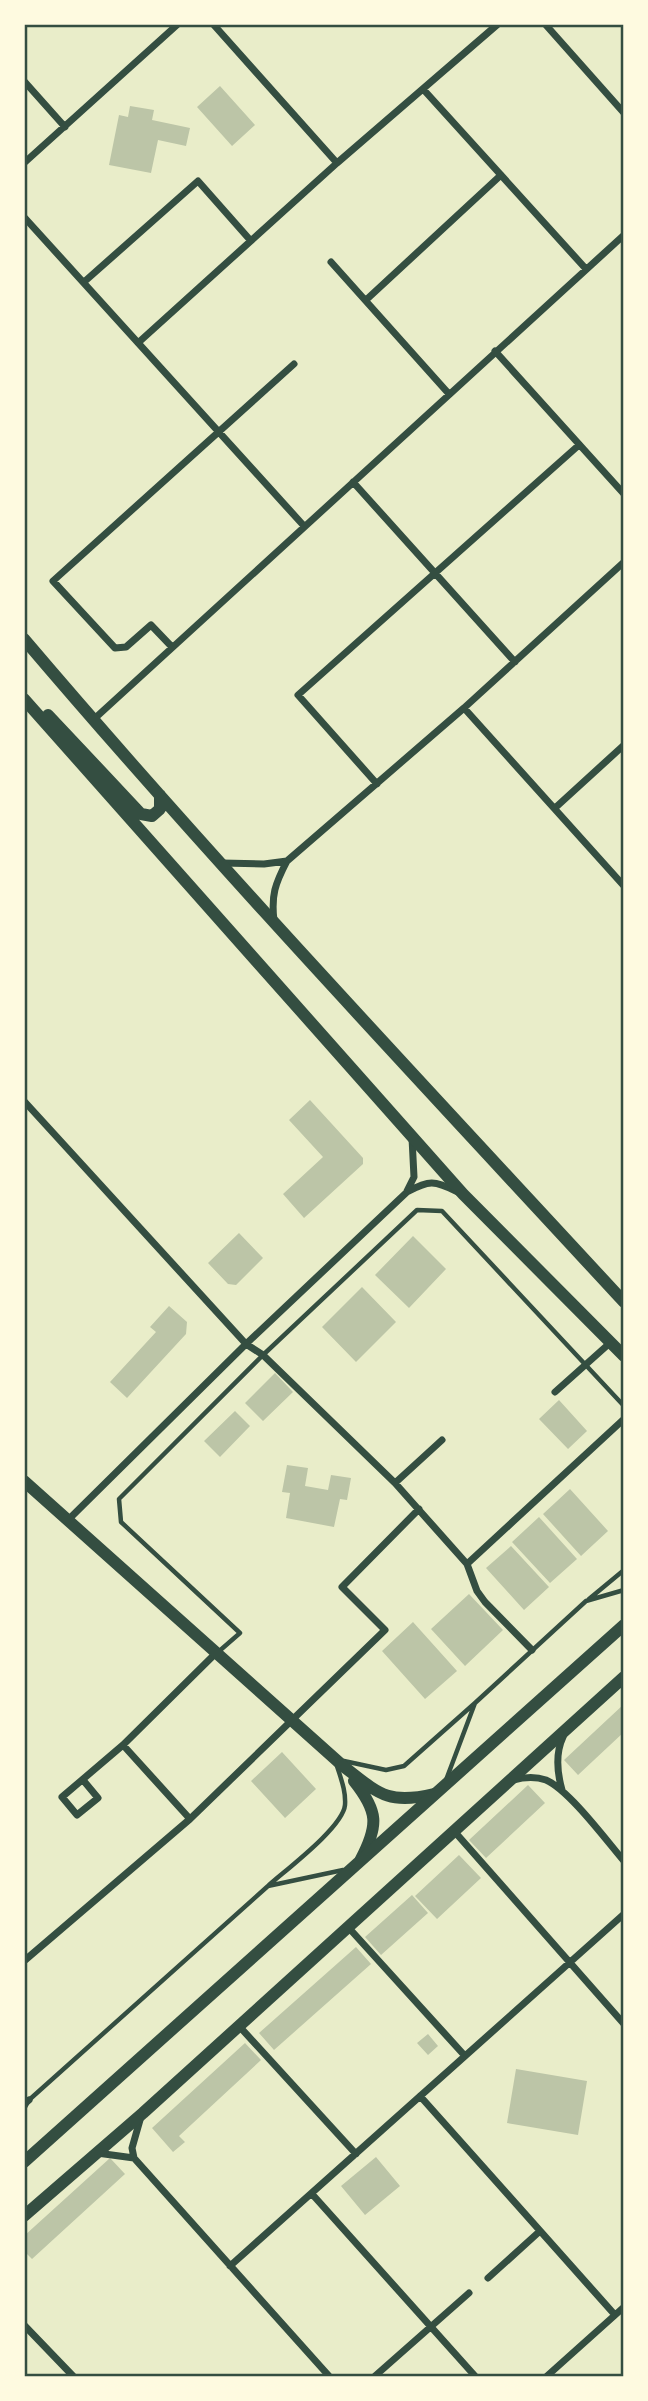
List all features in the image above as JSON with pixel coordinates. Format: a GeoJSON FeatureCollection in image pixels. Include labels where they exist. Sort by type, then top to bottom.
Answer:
{"type":"FeatureCollection","features":[{"type":"Feature","properties":{"kind":"street"},"geometry":{"type":"LineString","coordinates":[[24,163],[178,24]]}},
{"type":"Feature","properties":{"kind":"street"},"geometry":{"type":"LineString","coordinates":[[212,24],[337,163]]}},
{"type":"Feature","properties":{"kind":"street"},"geometry":{"type":"LineString","coordinates":[[139,342],[337,163],[498,24]]}},
{"type":"Feature","properties":{"kind":"street"},"geometry":{"type":"LineString","coordinates":[[545,24],[624,113]]}},
{"type":"Feature","properties":{"kind":"street"},"geometry":{"type":"LineString","coordinates":[[24,81],[65,127]]}},
{"type":"Feature","properties":{"kind":"street"},"geometry":{"type":"LineString","coordinates":[[423,89],[586,269]]}},
{"type":"Feature","properties":{"kind":"street"},"geometry":{"type":"LineString","coordinates":[[366,300],[501,176]]}},
{"type":"Feature","properties":{"kind":"street"},"geometry":{"type":"LineString","coordinates":[[84,282],[198,181],[251,241]]}},
{"type":"Feature","properties":{"kind":"street"},"geometry":{"type":"LineString","coordinates":[[24,218],[304,526]]}},
{"type":"Feature","properties":{"kind":"street"},"geometry":{"type":"LineString","coordinates":[[93,720],[624,235]]}},
{"type":"Feature","properties":{"kind":"street"},"geometry":{"type":"LineString","coordinates":[[331,262],[449,394]]}},
{"type":"Feature","properties":{"kind":"street"},"geometry":{"type":"LineString","coordinates":[[495,351],[624,494]]}},
{"type":"Feature","properties":{"kind":"street"},"geometry":{"type":"LineString","coordinates":[[172,647],[151,625],[126,647],[115,648],[53,581],[294,364]]}},
{"type":"Feature","properties":{"kind":"street"},"geometry":{"type":"LineString","coordinates":[[377,785],[298,695],[579,445]]}},
{"type":"Feature","properties":{"kind":"street"},"geometry":{"type":"LineString","coordinates":[[353,482],[515,662]]}},
{"type":"Feature","properties":{"kind":"street"},"geometry":{"type":"LineString","coordinates":[[274,923],[272,899],[275,883],[287,861],[464,708],[624,562]]}},
{"type":"Feature","properties":{"kind":"street"},"geometry":{"type":"LineString","coordinates":[[24,639],[274,923],[624,1302]]}},
{"type":"Feature","properties":{"kind":"street"},"geometry":{"type":"LineString","coordinates":[[24,693],[69,734],[141,814],[152,816],[160,809],[160,795]]}},
{"type":"Feature","properties":{"kind":"street"},"geometry":{"type":"LineString","coordinates":[[24,699],[463,1194],[624,1356]]}},
{"type":"Feature","properties":{"kind":"street"},"geometry":{"type":"LineString","coordinates":[[464,708],[624,886]]}},
{"type":"Feature","properties":{"kind":"street"},"geometry":{"type":"LineString","coordinates":[[555,808],[624,745]]}},
{"type":"Feature","properties":{"kind":"street"},"geometry":{"type":"LineString","coordinates":[[221,863],[287,861]]}},
{"type":"Feature","properties":{"kind":"street"},"geometry":{"type":"LineString","coordinates":[[24,1101],[246,1344],[263,1355],[395,1483],[467,1564],[477,1591],[485,1601],[532,1650]]}},
{"type":"Feature","properties":{"kind":"street"},"geometry":{"type":"LineString","coordinates":[[407,1192],[414,1177],[411,1137]]}},
{"type":"Feature","properties":{"kind":"street"},"geometry":{"type":"LineString","coordinates":[[67,1521],[246,1344],[407,1192],[426,1182],[441,1184],[463,1194]]}},
{"type":"Feature","properties":{"kind":"street"},"geometry":{"type":"LineString","coordinates":[[555,1392],[611,1342]]}},
{"type":"Feature","properties":{"kind":"street"},"geometry":{"type":"LineString","coordinates":[[467,1564],[624,1419]]}},
{"type":"Feature","properties":{"kind":"street"},"geometry":{"type":"LineString","coordinates":[[395,1483],[442,1440]]}},
{"type":"Feature","properties":{"kind":"street"},"geometry":{"type":"LineString","coordinates":[[24,1481],[372,1789],[390,1798],[410,1800],[439,1790]]}},
{"type":"Feature","properties":{"kind":"street"},"geometry":{"type":"LineString","coordinates":[[24,1961],[190,1819],[385,1630],[342,1587],[418,1509]]}},
{"type":"Feature","properties":{"kind":"street"},"geometry":{"type":"LineString","coordinates":[[24,2162],[624,1625]]}},
{"type":"Feature","properties":{"kind":"street"},"geometry":{"type":"LineString","coordinates":[[83,1780],[98,1798],[77,1815],[62,1797],[123,1745],[216,1653]]}},
{"type":"Feature","properties":{"kind":"street"},"geometry":{"type":"LineString","coordinates":[[24,2216],[143,2113],[624,1677]]}},
{"type":"Feature","properties":{"kind":"street"},"geometry":{"type":"LineString","coordinates":[[562,1791],[557,1759],[566,1729]]}},
{"type":"Feature","properties":{"kind":"street"},"geometry":{"type":"LineString","coordinates":[[123,1745],[190,1819]]}},
{"type":"Feature","properties":{"kind":"street"},"geometry":{"type":"LineString","coordinates":[[339,1762],[363,1792],[375,1817],[373,1837],[356,1865]]}},
{"type":"Feature","properties":{"kind":"street"},"geometry":{"type":"LineString","coordinates":[[509,1781],[527,1776],[546,1780],[562,1791],[624,1861]]}},
{"type":"Feature","properties":{"kind":"street"},"geometry":{"type":"LineString","coordinates":[[454,1831],[624,2024]]}},
{"type":"Feature","properties":{"kind":"street"},"geometry":{"type":"LineString","coordinates":[[230,2266],[624,1914]]}},
{"type":"Feature","properties":{"kind":"street"},"geometry":{"type":"LineString","coordinates":[[348,1927],[466,2056]]}},
{"type":"Feature","properties":{"kind":"street"},"geometry":{"type":"LineString","coordinates":[[239,2026],[356,2154]]}},
{"type":"Feature","properties":{"kind":"street"},"geometry":{"type":"LineString","coordinates":[[420,2096],[615,2315]]}},
{"type":"Feature","properties":{"kind":"street"},"geometry":{"type":"LineString","coordinates":[[143,2113],[134,2136],[134,2158],[329,2376]]}},
{"type":"Feature","properties":{"kind":"street"},"geometry":{"type":"LineString","coordinates":[[96,2153],[134,2158]]}},
{"type":"Feature","properties":{"kind":"street"},"geometry":{"type":"LineString","coordinates":[[313,2194],[475,2376]]}},
{"type":"Feature","properties":{"kind":"street"},"geometry":{"type":"LineString","coordinates":[[488,2278],[540,2231]]}},
{"type":"Feature","properties":{"kind":"street"},"geometry":{"type":"LineString","coordinates":[[375,2376],[469,2293]]}},
{"type":"Feature","properties":{"kind":"street"},"geometry":{"type":"LineString","coordinates":[[547,2376],[624,2307]]}},
{"type":"Feature","properties":{"kind":"street"},"geometry":{"type":"LineString","coordinates":[[24,2325],[73,2376]]}},
{"type":"Feature","properties":{"kind":"lane"},"geometry":{"type":"LineString","coordinates":[[216,1653],[240,1633],[121,1522],[119,1499],[263,1355],[417,1210],[442,1211],[624,1406]]}},
{"type":"Feature","properties":{"kind":"lane"},"geometry":{"type":"LineString","coordinates":[[24,2109],[27,2101],[337,1825],[345,1807],[339,1762],[386,1770],[404,1766],[586,1601],[624,1570]]}},
{"type":"Feature","properties":{"kind":"lane"},"geometry":{"type":"LineString","coordinates":[[586,1601],[624,1590]]}},
{"type":"Feature","properties":{"kind":"lane"},"geometry":{"type":"LineString","coordinates":[[439,1790],[475,1703]]}},
{"type":"Feature","properties":{"kind":"lane"},"geometry":{"type":"LineString","coordinates":[[268,1886],[356,1865]]}},
{"type":"Feature","properties":{"kind":"building"},"geometry":{"type":"Polygon","coordinates":[[[220,86],[255,125],[232,146],[197,107],[220,86]]]}},
{"type":"Feature","properties":{"kind":"building"},"geometry":{"type":"Polygon","coordinates":[[[130,106],[154,110],[152,120],[190,128],[186,146],[158,140],[151,173],[109,165],[119,115],[128,117],[130,106]]]}},
{"type":"Feature","properties":{"kind":"building"},"geometry":{"type":"Polygon","coordinates":[[[310,1100],[363,1158],[363,1164],[304,1218],[283,1194],[323,1157],[289,1120],[310,1100]]]}},
{"type":"Feature","properties":{"kind":"building"},"geometry":{"type":"Polygon","coordinates":[[[239,1233],[263,1258],[236,1285],[228,1284],[208,1263],[239,1233]]]}},
{"type":"Feature","properties":{"kind":"building"},"geometry":{"type":"Polygon","coordinates":[[[413,1236],[446,1269],[409,1308],[375,1275],[413,1236]]]}},
{"type":"Feature","properties":{"kind":"building"},"geometry":{"type":"Polygon","coordinates":[[[362,1287],[396,1322],[356,1362],[322,1327],[362,1287]]]}},
{"type":"Feature","properties":{"kind":"building"},"geometry":{"type":"Polygon","coordinates":[[[169,1306],[187,1322],[186,1334],[127,1398],[110,1382],[156,1332],[150,1327],[169,1306]]]}},
{"type":"Feature","properties":{"kind":"building"},"geometry":{"type":"Polygon","coordinates":[[[275,1373],[293,1392],[263,1421],[245,1403],[275,1373]]]}},
{"type":"Feature","properties":{"kind":"building"},"geometry":{"type":"Polygon","coordinates":[[[559,1400],[587,1431],[568,1449],[539,1419],[559,1400]]]}},
{"type":"Feature","properties":{"kind":"building"},"geometry":{"type":"Polygon","coordinates":[[[235,1411],[250,1426],[220,1457],[204,1441],[235,1411]]]}},
{"type":"Feature","properties":{"kind":"building"},"geometry":{"type":"Polygon","coordinates":[[[287,1465],[308,1468],[305,1486],[328,1490],[331,1475],[351,1478],[347,1500],[340,1499],[334,1527],[286,1518],[290,1493],[282,1492],[287,1465]]]}},
{"type":"Feature","properties":{"kind":"building"},"geometry":{"type":"Polygon","coordinates":[[[570,1489],[608,1531],[581,1556],[543,1514],[570,1489]]]}},
{"type":"Feature","properties":{"kind":"building"},"geometry":{"type":"Polygon","coordinates":[[[539,1517],[577,1559],[550,1583],[512,1542],[539,1517]]]}},
{"type":"Feature","properties":{"kind":"building"},"geometry":{"type":"Polygon","coordinates":[[[511,1546],[549,1587],[524,1610],[486,1568],[511,1546]]]}},
{"type":"Feature","properties":{"kind":"building"},"geometry":{"type":"Polygon","coordinates":[[[469,1594],[503,1630],[465,1666],[431,1629],[469,1594]]]}},
{"type":"Feature","properties":{"kind":"building"},"geometry":{"type":"Polygon","coordinates":[[[413,1622],[457,1671],[425,1699],[382,1651],[413,1622]]]}},
{"type":"Feature","properties":{"kind":"building"},"geometry":{"type":"Polygon","coordinates":[[[624,1704],[624,1732],[578,1775],[564,1760],[624,1704]]]}},
{"type":"Feature","properties":{"kind":"building"},"geometry":{"type":"Polygon","coordinates":[[[282,1752],[316,1789],[285,1818],[251,1781],[282,1752]]]}},
{"type":"Feature","properties":{"kind":"building"},"geometry":{"type":"Polygon","coordinates":[[[528,1785],[545,1803],[486,1858],[469,1840],[528,1785]]]}},
{"type":"Feature","properties":{"kind":"building"},"geometry":{"type":"Polygon","coordinates":[[[459,1855],[481,1878],[437,1919],[415,1896],[459,1855]]]}},
{"type":"Feature","properties":{"kind":"building"},"geometry":{"type":"Polygon","coordinates":[[[412,1895],[428,1913],[381,1955],[365,1937],[412,1895]]]}},
{"type":"Feature","properties":{"kind":"building"},"geometry":{"type":"Polygon","coordinates":[[[356,1947],[371,1964],[274,2050],[259,2033],[356,1947]]]}},
{"type":"Feature","properties":{"kind":"building"},"geometry":{"type":"Polygon","coordinates":[[[428,2034],[438,2046],[428,2055],[417,2043],[428,2034]]]}},
{"type":"Feature","properties":{"kind":"building"},"geometry":{"type":"Polygon","coordinates":[[[245,2043],[261,2060],[179,2136],[185,2142],[173,2152],[152,2128],[245,2043]]]}},
{"type":"Feature","properties":{"kind":"building"},"geometry":{"type":"Polygon","coordinates":[[[516,2069],[587,2081],[578,2135],[507,2123],[516,2069]]]}},
{"type":"Feature","properties":{"kind":"building"},"geometry":{"type":"Polygon","coordinates":[[[376,2157],[400,2186],[365,2215],[341,2186],[376,2157]]]}},
{"type":"Feature","properties":{"kind":"building"},"geometry":{"type":"Polygon","coordinates":[[[110,2158],[125,2174],[32,2259],[24,2251],[24,2236],[110,2158]]]}}]}
